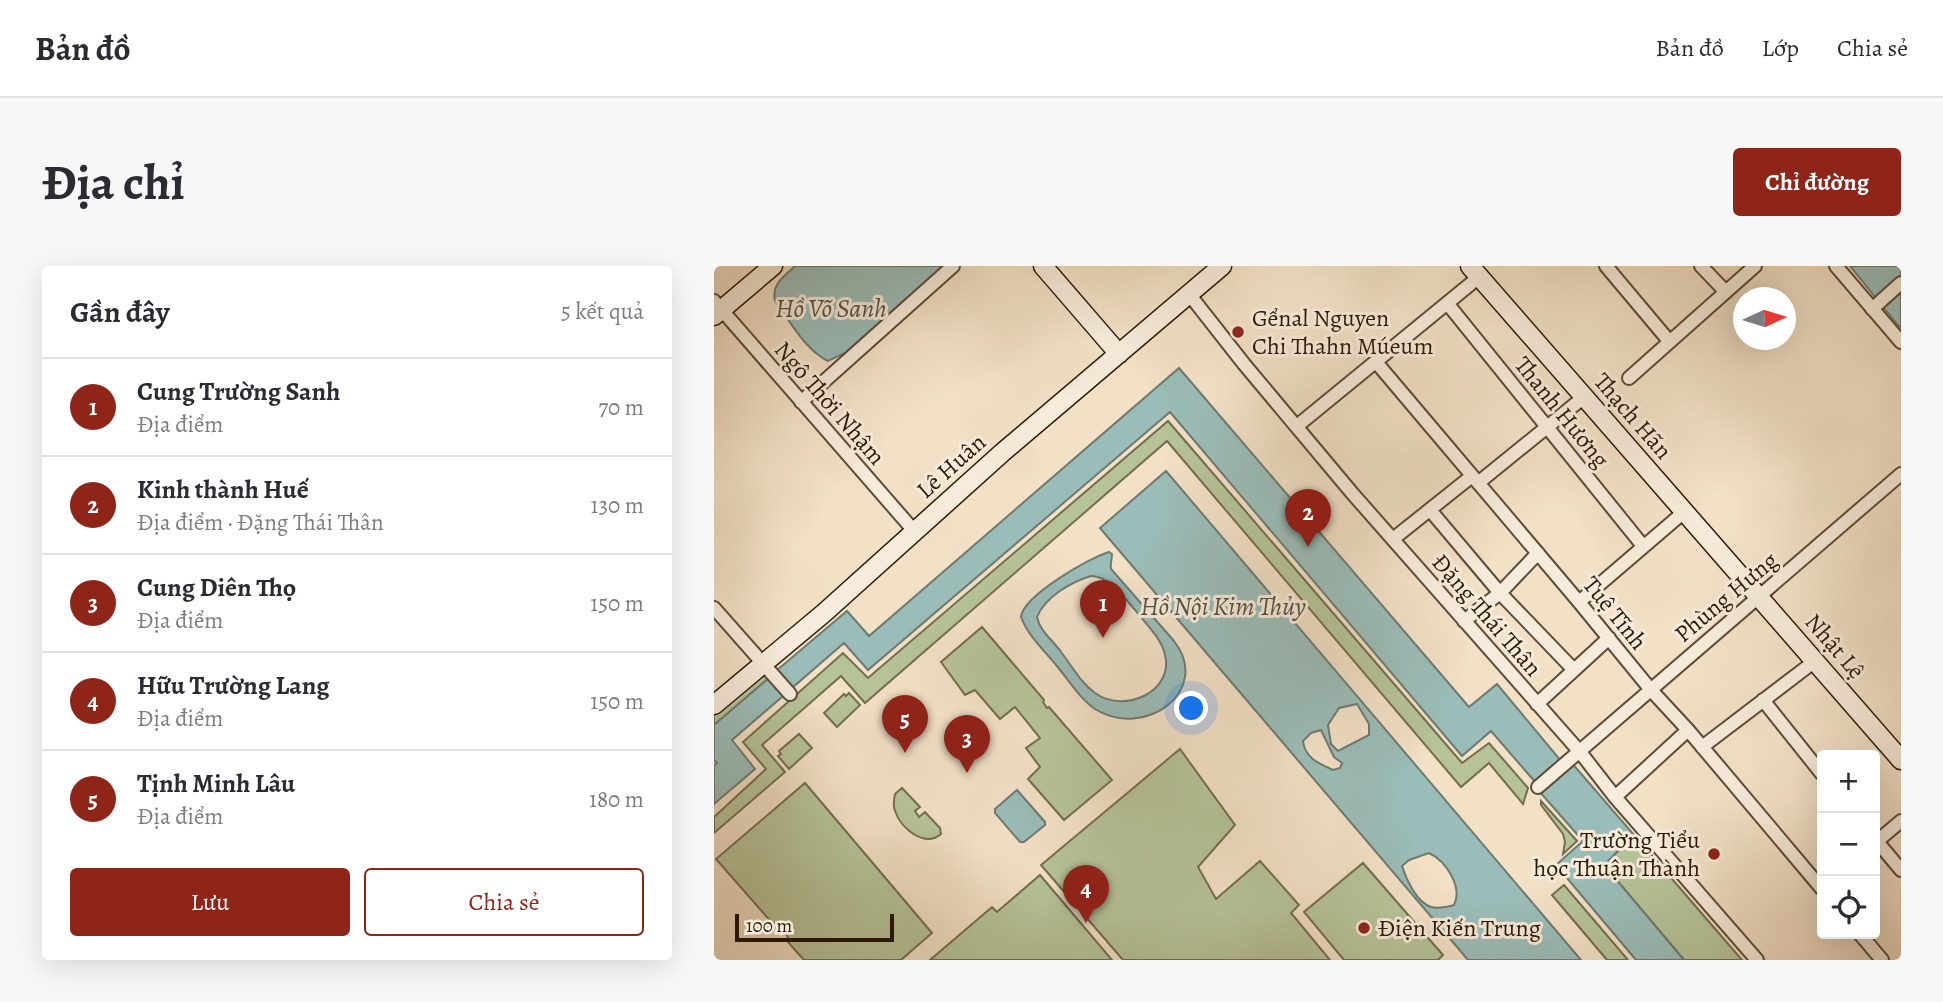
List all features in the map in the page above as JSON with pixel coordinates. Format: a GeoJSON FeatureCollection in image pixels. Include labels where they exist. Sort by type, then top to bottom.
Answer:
{"type":"FeatureCollection","features":[{"type":"Feature","properties":{"kind":"street"},"geometry":{"type":"LineString","coordinates":[[717,309],[773,266]]}},
{"type":"Feature","properties":{"kind":"street"},"geometry":{"type":"LineString","coordinates":[[802,402],[953,266]]}},
{"type":"Feature","properties":{"kind":"street"},"geometry":{"type":"LineString","coordinates":[[1043,266],[1119,354]]}},
{"type":"Feature","properties":{"kind":"street","name":"Lê Huân"},"geometry":{"type":"LineString","coordinates":[[714,705],[824,613],[1003,452],[1222,266]]}},
{"type":"Feature","properties":{"kind":"street"},"geometry":{"type":"LineString","coordinates":[[1606,266],[1669,341]]}},
{"type":"Feature","properties":{"kind":"street"},"geometry":{"type":"LineString","coordinates":[[1701,266],[1725,291]]}},
{"type":"Feature","properties":{"kind":"street"},"geometry":{"type":"LineString","coordinates":[[1836,266],[1875,306],[1901,342]]}},
{"type":"Feature","properties":{"kind":"street"},"geometry":{"type":"LineString","coordinates":[[1629,379],[1747,268]]}},
{"type":"Feature","properties":{"kind":"street"},"geometry":{"type":"LineString","coordinates":[[1297,426],[1447,303],[1475,272]]}},
{"type":"Feature","properties":{"kind":"street","name":"Thạch Hãn"},"geometry":{"type":"LineString","coordinates":[[1475,272],[1760,596]]}},
{"type":"Feature","properties":{"kind":"street"},"geometry":{"type":"LineString","coordinates":[[1875,306],[1901,282]]}},
{"type":"Feature","properties":{"kind":"street","name":"Đặng Thái Thân"},"geometry":{"type":"LineString","coordinates":[[1189,294],[1244,364],[1393,539],[1580,752],[1615,797],[1757,960]]}},
{"type":"Feature","properties":{"kind":"street","name":"Thanh Hương"},"geometry":{"type":"LineString","coordinates":[[1447,303],[1643,546]]}},
{"type":"Feature","properties":{"kind":"street","name":"Ngô Thời Nhậm"},"geometry":{"type":"LineString","coordinates":[[717,309],[915,532]]}},
{"type":"Feature","properties":{"kind":"street","name":"Tuệ Tĩnh"},"geometry":{"type":"LineString","coordinates":[[1376,362],[1651,690],[1817,882]]}},
{"type":"Feature","properties":{"kind":"street"},"geometry":{"type":"LineString","coordinates":[[1393,539],[1584,397]]}},
{"type":"Feature","properties":{"kind":"street","name":"Phùng Hưng"},"geometry":{"type":"LineString","coordinates":[[1538,787],[1901,474]]}},
{"type":"Feature","properties":{"kind":"street"},"geometry":{"type":"LineString","coordinates":[[1430,510],[1500,593],[1574,670]]}},
{"type":"Feature","properties":{"kind":"street"},"geometry":{"type":"LineString","coordinates":[[1579,602],[1684,512]]}},
{"type":"Feature","properties":{"kind":"street"},"geometry":{"type":"LineString","coordinates":[[1464,621],[1500,593],[1538,553]]}},
{"type":"Feature","properties":{"kind":"street","name":"Nhật Lệ"},"geometry":{"type":"LineString","coordinates":[[1760,596],[1901,760]]}},
{"type":"Feature","properties":{"kind":"street"},"geometry":{"type":"LineString","coordinates":[[714,608],[790,695]]}},
{"type":"Feature","properties":{"kind":"street"},"geometry":{"type":"LineString","coordinates":[[1537,704],[1609,638]]}},
{"type":"Feature","properties":{"kind":"street"},"geometry":{"type":"LineString","coordinates":[[1702,747],[1815,661]]}},
{"type":"Feature","properties":{"kind":"street"},"geometry":{"type":"LineString","coordinates":[[1763,700],[1817,768]]}},
{"type":"Feature","properties":{"kind":"street"},"geometry":{"type":"LineString","coordinates":[[1615,797],[1688,730]]}},
{"type":"Feature","properties":{"kind":"street"},"geometry":{"type":"LineString","coordinates":[[1880,837],[1901,821]]}},
{"type":"Feature","properties":{"kind":"street"},"geometry":{"type":"LineString","coordinates":[[1880,847],[1901,870]]}},
{"type":"Feature","properties":{"kind":"street"},"geometry":{"type":"LineString","coordinates":[[1864,939],[1882,960]]}},
{"type":"Feature","properties":{"kind":"green space"},"geometry":{"type":"Polygon","coordinates":[[[1168,421],[1462,763],[1489,743],[1528,788],[1523,804],[1489,763],[1461,787],[1167,441],[865,703],[841,676],[762,745],[785,772],[714,833],[714,817],[766,769],[743,742],[843,653],[868,678],[1168,421]]]}},
{"type":"Feature","properties":{"kind":"green space"},"geometry":{"type":"Polygon","coordinates":[[[982,627],[1044,700],[1047,708],[1049,707],[1112,780],[1064,820],[1028,779],[1040,767],[1026,748],[1040,738],[1015,707],[1000,719],[975,690],[965,695],[941,662],[982,627]]]}},
{"type":"Feature","properties":{"kind":"green space"},"geometry":{"type":"Polygon","coordinates":[[[759,668],[769,678],[714,725],[714,708],[759,668]]]}},
{"type":"Feature","properties":{"kind":"green space"},"geometry":{"type":"Polygon","coordinates":[[[849,693],[860,705],[837,727],[824,713],[844,694],[846,696],[849,693]]]}},
{"type":"Feature","properties":{"kind":"green space"},"geometry":{"type":"Polygon","coordinates":[[[799,734],[812,748],[789,769],[778,756],[781,754],[779,751],[799,734]]]}},
{"type":"Feature","properties":{"kind":"green space"},"geometry":{"type":"Polygon","coordinates":[[[1180,749],[1235,825],[1198,867],[1216,899],[1260,861],[1299,905],[1291,913],[1330,960],[1123,960],[1041,865],[1180,749]]]}},
{"type":"Feature","properties":{"kind":"green space"},"geometry":{"type":"Polygon","coordinates":[[[805,783],[932,933],[901,960],[804,960],[786,940],[788,937],[776,922],[773,924],[716,859],[805,783]]]}},
{"type":"Feature","properties":{"kind":"green space"},"geometry":{"type":"Polygon","coordinates":[[[902,788],[920,807],[915,811],[919,817],[925,812],[940,828],[941,834],[935,838],[921,838],[902,824],[894,805],[895,794],[902,788]]]}},
{"type":"Feature","properties":{"kind":"green space"},"geometry":{"type":"Polygon","coordinates":[[[1541,801],[1577,841],[1563,854],[1563,834],[1541,805],[1541,801]]]}},
{"type":"Feature","properties":{"kind":"green space"},"geometry":{"type":"Polygon","coordinates":[[[1634,835],[1742,960],[1684,960],[1604,865],[1634,835]]]}},
{"type":"Feature","properties":{"kind":"green space"},"geometry":{"type":"Polygon","coordinates":[[[1363,863],[1443,955],[1438,960],[1344,960],[1304,912],[1363,863]]]}},
{"type":"Feature","properties":{"kind":"green space"},"geometry":{"type":"Polygon","coordinates":[[[1040,875],[1112,960],[930,960],[992,907],[997,912],[1040,875]]]}},
{"type":"Feature","properties":{"kind":"green space"},"geometry":{"type":"Polygon","coordinates":[[[1564,885],[1628,960],[1607,960],[1552,895],[1564,885]]]}},
{"type":"Feature","properties":{"kind":"water","name":"Hồ Võ Sanh"},"geometry":{"type":"Polygon","coordinates":[[[795,266],[943,266],[845,353],[828,361],[812,350],[775,301],[777,285],[795,266]]]}},
{"type":"Feature","properties":{"kind":"water"},"geometry":{"type":"Polygon","coordinates":[[[1850,266],[1901,266],[1901,329],[1850,266]]]}},
{"type":"Feature","properties":{"kind":"water"},"geometry":{"type":"Polygon","coordinates":[[[1179,368],[1469,707],[1497,684],[1561,761],[1536,783],[1491,731],[1462,756],[1170,412],[868,670],[844,643],[792,688],[776,671],[847,611],[869,636],[1179,368]]]}},
{"type":"Feature","properties":{"kind":"water","name":"Hồ Nội Kim Thủy"},"geometry":{"type":"Polygon","coordinates":[[[1166,471],[1581,960],[1468,960],[1100,528],[1166,471]],[[1357,704],[1339,708],[1328,725],[1331,744],[1338,751],[1369,735],[1369,724],[1357,704]],[[1321,730],[1311,733],[1303,741],[1309,756],[1333,770],[1340,768],[1342,763],[1334,757],[1321,730]],[[1429,853],[1409,860],[1402,866],[1409,884],[1421,901],[1434,908],[1454,905],[1455,883],[1441,862],[1429,853]]]}},
{"type":"Feature","properties":{"kind":"water"},"geometry":{"type":"Polygon","coordinates":[[[1109,552],[1112,554],[1111,569],[1174,641],[1184,660],[1185,677],[1179,693],[1168,705],[1152,714],[1134,718],[1114,717],[1089,705],[1037,642],[1021,617],[1025,608],[1044,589],[1109,552]],[[1091,576],[1067,586],[1046,603],[1037,617],[1044,632],[1090,689],[1107,699],[1132,700],[1144,696],[1162,680],[1166,668],[1165,655],[1157,637],[1136,611],[1116,589],[1098,577],[1091,576]]]}},
{"type":"Feature","properties":{"kind":"water"},"geometry":{"type":"Polygon","coordinates":[[[769,678],[783,696],[732,740],[755,769],[714,804],[714,766],[717,763],[714,760],[714,725],[769,678]]]}},
{"type":"Feature","properties":{"kind":"water"},"geometry":{"type":"Polygon","coordinates":[[[1571,762],[1634,835],[1604,865],[1684,960],[1636,960],[1556,865],[1583,841],[1539,791],[1571,762]]]}},
{"type":"Feature","properties":{"kind":"water"},"geometry":{"type":"Polygon","coordinates":[[[1017,790],[1045,822],[1045,825],[1024,842],[1020,842],[995,813],[995,809],[1017,790]]]}},
{"type":"Feature","properties":{"kind":"place","name":"Gểnal Nguyen Chi Thahn Múeum"},"geometry":{"type":"Point","coordinates":[1238,332]}},
{"type":"Feature","properties":{"kind":"place","name":"Kinh thành Huế"},"geometry":{"type":"Point","coordinates":[1308,547]}},
{"type":"Feature","properties":{"kind":"place","name":"Cung Trường Sanh"},"geometry":{"type":"Point","coordinates":[1103,638]}},
{"type":"Feature","properties":{"kind":"place","name":"Tịnh Minh Lâu"},"geometry":{"type":"Point","coordinates":[905,753]}},
{"type":"Feature","properties":{"kind":"place","name":"Cung Diên Thọ"},"geometry":{"type":"Point","coordinates":[967,773]}},
{"type":"Feature","properties":{"kind":"place","name":"Trường Tiểu học Thuận Thành"},"geometry":{"type":"Point","coordinates":[1714,854]}},
{"type":"Feature","properties":{"kind":"place","name":"Hữu Trường Lang"},"geometry":{"type":"Point","coordinates":[1086,923]}},
{"type":"Feature","properties":{"kind":"place","name":"Điện Kiến Trung"},"geometry":{"type":"Point","coordinates":[1364,928]}}]}
